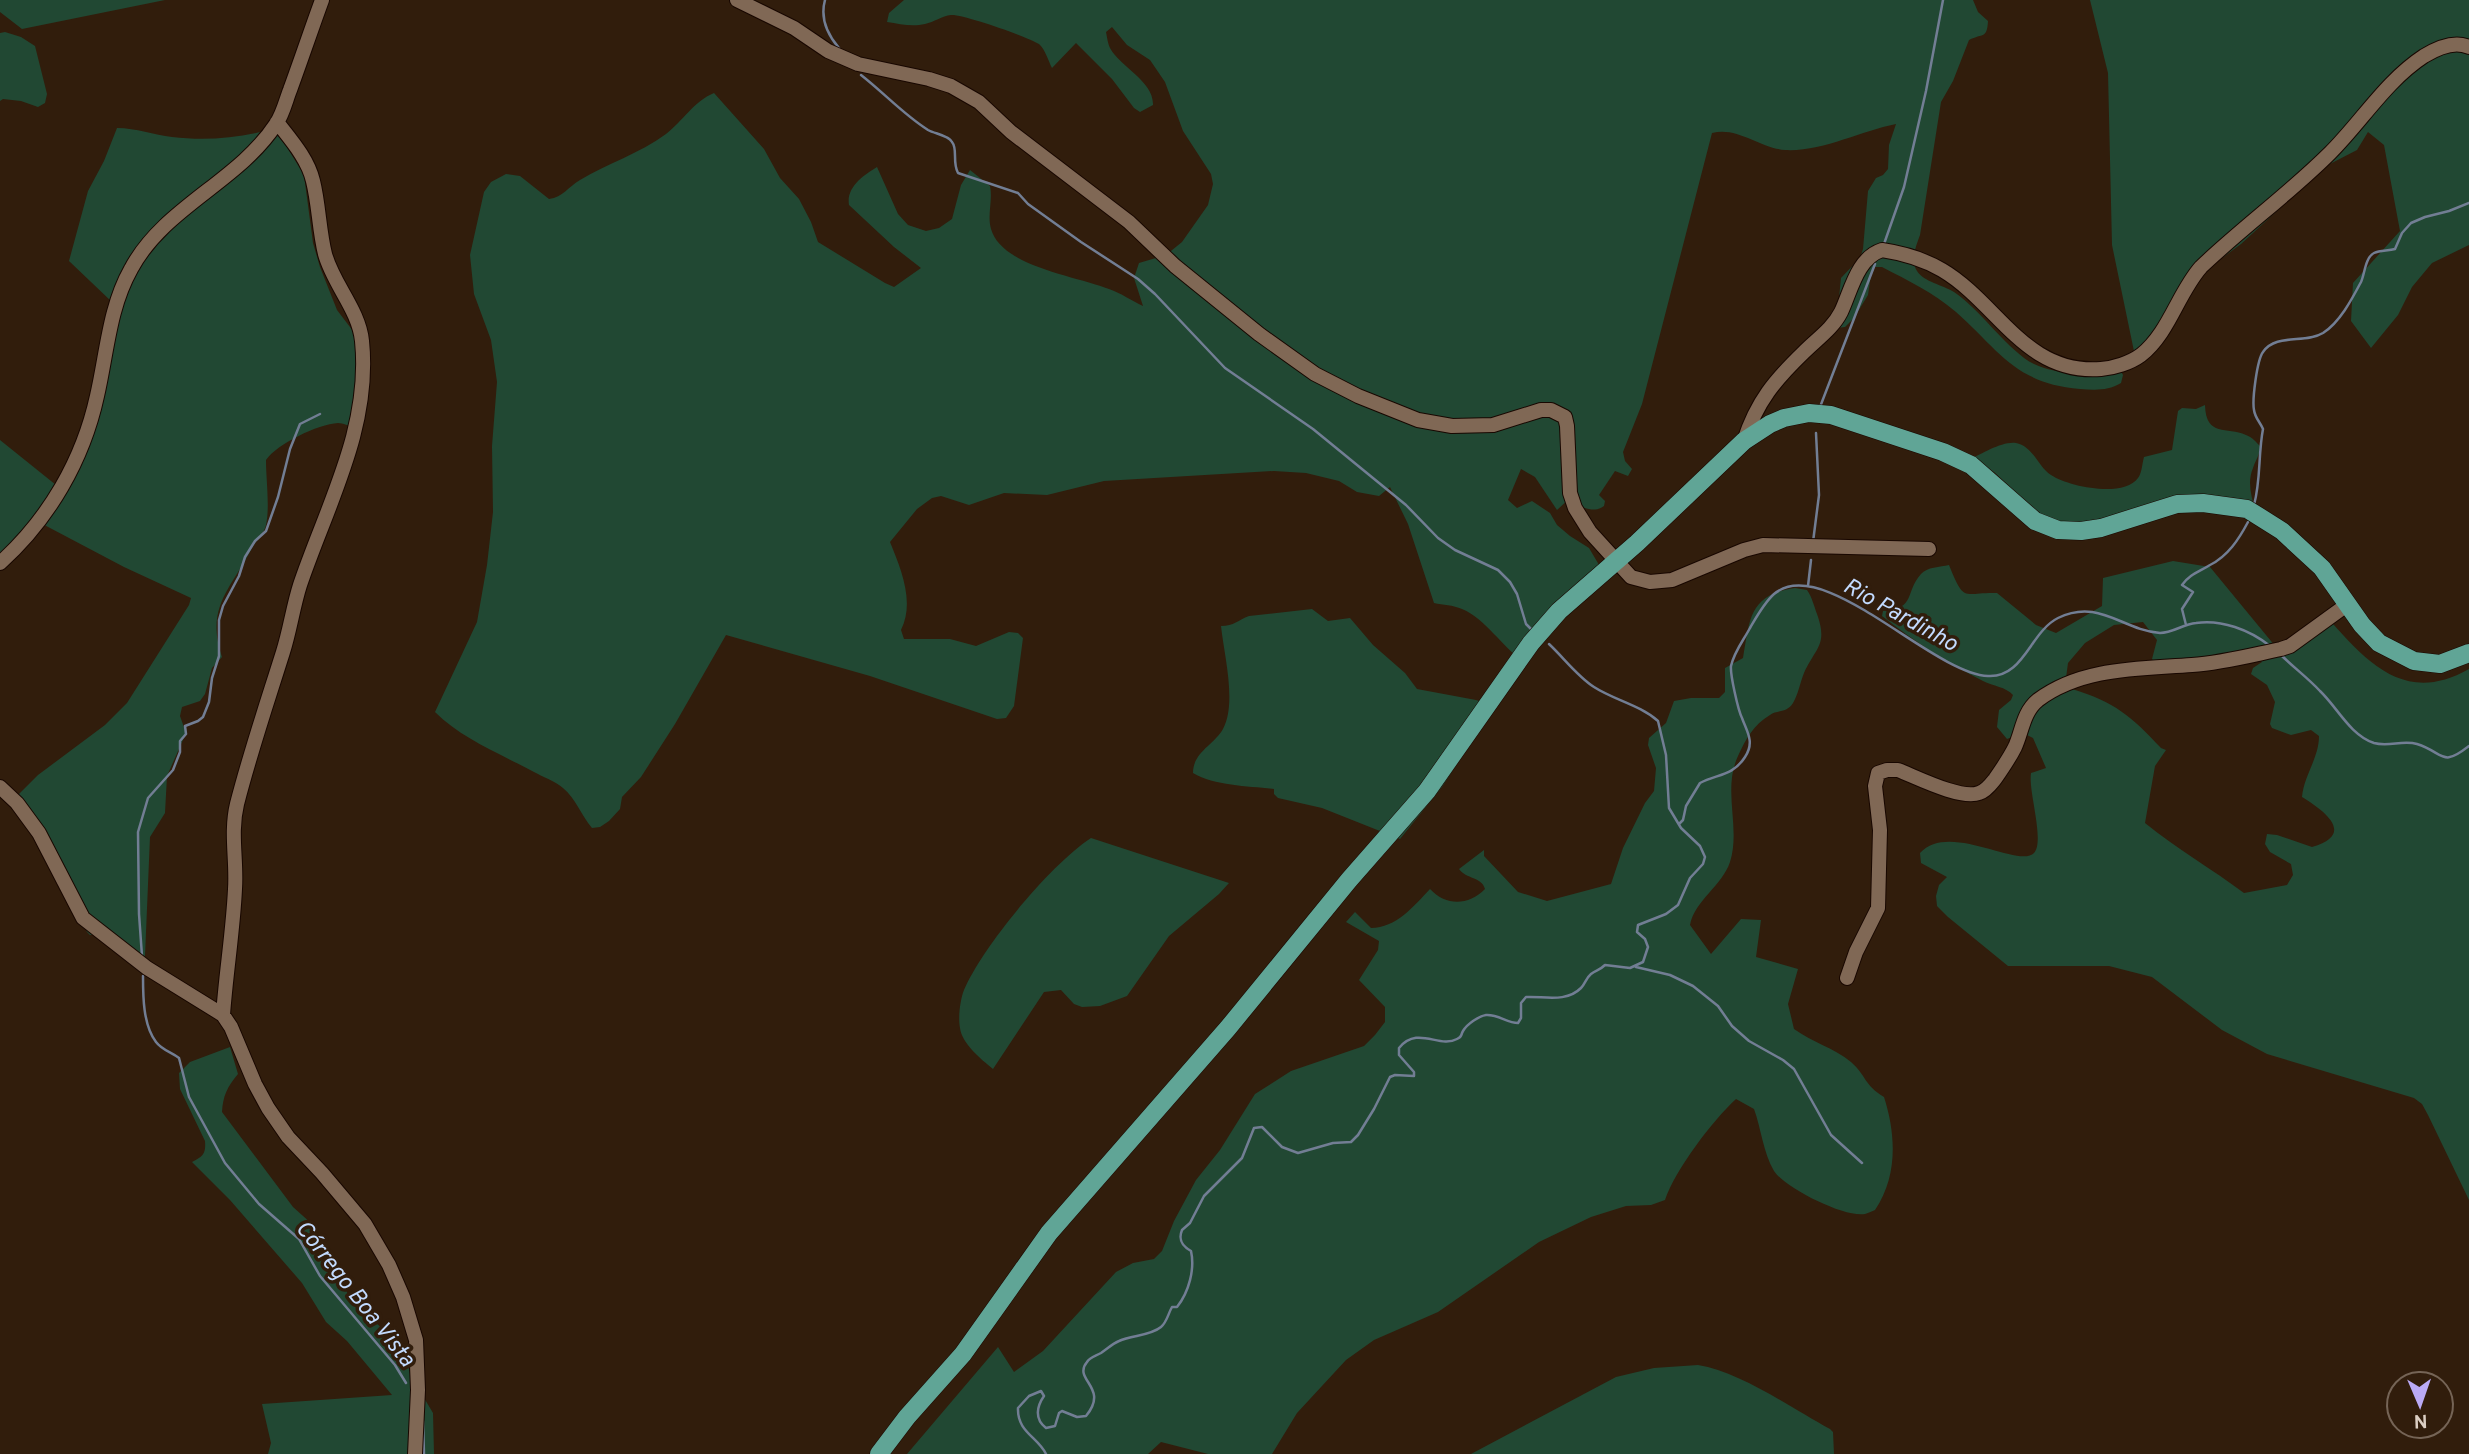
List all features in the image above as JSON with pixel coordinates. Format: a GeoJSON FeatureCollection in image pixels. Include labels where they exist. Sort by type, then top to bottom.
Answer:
{"type":"FeatureCollection","features":[{"type":"Feature","properties":{"kind":"main road"},"geometry":{"type":"LineString","coordinates":[[879,1454],[907,1417],[963,1354],[1049,1233],[1210,1048],[1427,790],[1531,643],[1559,611],[1756,432],[1784,418],[1809,413],[1839,417],[1965,461],[2035,521],[2050,529],[2069,532],[2101,527],[2177,504],[2203,503],[2247,509],[2296,543],[2322,569],[2362,625],[2379,643],[2414,661],[2440,664],[2469,653]]}},
{"type":"Feature","properties":{"kind":"street"},"geometry":{"type":"LineString","coordinates":[[0,563],[56,498],[76,461],[93,414],[115,308],[132,265],[169,222],[253,152],[277,122],[322,0]]}},
{"type":"Feature","properties":{"kind":"street"},"geometry":{"type":"LineString","coordinates":[[737,0],[782,22],[828,51],[858,64],[929,79],[950,86],[979,102],[1011,132],[1129,222],[1175,266],[1259,334],[1315,374],[1358,396],[1418,420],[1452,426],[1493,425],[1541,410],[1560,413],[1567,426],[1570,493],[1575,508],[1590,532],[1631,577],[1663,582],[1755,546],[1929,549]]}},
{"type":"Feature","properties":{"kind":"street"},"geometry":{"type":"LineString","coordinates":[[762,0],[782,22]]}},
{"type":"Feature","properties":{"kind":"street"},"geometry":{"type":"LineString","coordinates":[[1744,441],[1768,390],[1829,328],[1840,314],[1860,270],[1869,257],[1882,250],[1910,257],[1941,270],[1963,285],[2001,324],[2033,351],[2053,362],[2089,370],[2134,359],[2149,347],[2191,279],[2202,267],[2328,155],[2407,69],[2446,45],[2464,44],[2469,47]]}},
{"type":"Feature","properties":{"kind":"street"},"geometry":{"type":"LineString","coordinates":[[223,1015],[235,886],[232,837],[237,805],[260,719],[284,650],[299,589],[338,487],[355,433],[363,370],[361,330],[335,281],[326,257],[318,224],[314,182],[302,156],[277,122]]}},
{"type":"Feature","properties":{"kind":"street"},"geometry":{"type":"LineString","coordinates":[[1847,978],[1856,952],[1878,908],[1880,830],[1875,786],[1878,774],[1887,770],[1898,770],[1965,794],[1978,794],[1985,791],[2005,766],[2030,708],[2057,689],[2095,675],[2125,669],[2193,665],[2281,649],[2290,646],[2348,604]]}},
{"type":"Feature","properties":{"kind":"street"},"geometry":{"type":"LineString","coordinates":[[0,787],[17,803],[38,833],[83,918],[148,968],[223,1015],[268,1108],[288,1137],[365,1224],[389,1265],[403,1297],[416,1340],[418,1390],[415,1454]]}},
{"type":"Feature","properties":{"kind":"green space"},"geometry":{"type":"Polygon","coordinates":[[[0,0],[165,0],[22,29],[0,12],[0,0]]]}},
{"type":"Feature","properties":{"kind":"green space"},"geometry":{"type":"Polygon","coordinates":[[[904,0],[1973,0],[1978,12],[1988,21],[1987,31],[1969,40],[1953,81],[1941,102],[1920,235],[1914,253],[1915,267],[1924,278],[1964,299],[2015,350],[2034,364],[2065,372],[2118,366],[2123,375],[2121,383],[2106,389],[2091,390],[2058,386],[2039,380],[2010,363],[1948,305],[1882,267],[1875,267],[1871,274],[1868,295],[1854,318],[1845,327],[1836,328],[1841,278],[1860,258],[1868,191],[1876,178],[1888,169],[1889,145],[1896,124],[1799,150],[1776,148],[1730,132],[1712,133],[1642,404],[1623,452],[1625,461],[1632,469],[1628,476],[1615,471],[1599,495],[1605,501],[1600,508],[1586,508],[1570,498],[1557,510],[1535,477],[1521,469],[1508,500],[1517,508],[1532,501],[1550,513],[1557,525],[1589,548],[1605,575],[1523,661],[1471,613],[1434,603],[1408,524],[1390,487],[1379,496],[1357,492],[1339,481],[1306,473],[1274,471],[1104,481],[1047,495],[1004,493],[969,505],[941,496],[932,498],[917,509],[890,542],[907,597],[901,630],[904,639],[950,639],[976,646],[1009,632],[1018,633],[1023,638],[1014,706],[1006,718],[997,719],[870,676],[726,635],[641,777],[622,797],[620,809],[609,821],[600,827],[592,828],[568,792],[560,786],[469,738],[435,712],[477,622],[493,512],[492,446],[497,382],[491,340],[474,294],[470,255],[484,192],[491,182],[506,174],[520,176],[549,199],[554,198],[591,174],[656,141],[700,101],[714,93],[764,149],[780,178],[799,199],[818,242],[885,283],[894,287],[921,268],[849,205],[853,187],[877,167],[898,214],[908,225],[926,231],[939,228],[952,219],[961,185],[970,170],[990,186],[991,229],[998,242],[1010,253],[1042,268],[1113,291],[1143,306],[1134,278],[1139,263],[1166,255],[1182,242],[1208,205],[1213,184],[1211,174],[1183,131],[1165,82],[1150,60],[1127,45],[1112,27],[1106,32],[1110,48],[1142,81],[1152,96],[1153,105],[1140,112],[1076,43],[1052,68],[1039,44],[968,18],[951,15],[915,25],[887,22],[889,13],[904,0]]]}},
{"type":"Feature","properties":{"kind":"green space"},"geometry":{"type":"Polygon","coordinates":[[[2090,0],[2469,0],[2469,245],[2432,263],[2412,287],[2398,315],[2371,348],[2351,321],[2353,283],[2400,231],[2384,145],[2368,132],[2357,150],[2326,166],[2241,244],[2206,270],[2135,356],[2112,245],[2108,73],[2090,0]]]}},
{"type":"Feature","properties":{"kind":"green space"},"geometry":{"type":"Polygon","coordinates":[[[0,33],[21,37],[35,46],[47,94],[45,103],[38,107],[21,101],[0,101],[0,33]]]}},
{"type":"Feature","properties":{"kind":"green space"},"geometry":{"type":"Polygon","coordinates":[[[117,128],[197,139],[235,137],[272,129],[285,144],[304,175],[313,243],[320,267],[337,310],[353,331],[357,349],[358,385],[354,428],[338,423],[320,427],[288,442],[266,460],[266,525],[218,611],[218,640],[222,657],[212,668],[205,694],[200,701],[182,707],[180,716],[186,733],[167,776],[165,813],[150,837],[145,956],[141,966],[97,935],[87,932],[33,831],[9,804],[38,775],[105,725],[127,703],[191,598],[124,567],[33,519],[0,556],[0,440],[56,485],[84,434],[112,302],[69,261],[88,191],[117,128]]]}},
{"type":"Feature","properties":{"kind":"green space"},"geometry":{"type":"Polygon","coordinates":[[[2205,405],[2206,415],[2213,427],[2239,432],[2260,446],[2250,480],[2258,519],[2200,504],[2087,531],[2042,517],[1994,472],[1970,459],[1998,446],[2016,443],[2027,448],[2046,471],[2059,479],[2096,489],[2121,488],[2138,478],[2144,457],[2172,450],[2178,411],[2205,405]]]}},
{"type":"Feature","properties":{"kind":"green space"},"geometry":{"type":"Polygon","coordinates":[[[2173,561],[2210,567],[2280,652],[2326,616],[2372,662],[2388,673],[2406,680],[2425,683],[2446,679],[2469,669],[2469,1200],[2428,1115],[2422,1104],[2414,1098],[2267,1054],[2222,1030],[2152,977],[2109,966],[2008,966],[1937,906],[1939,885],[1947,877],[1921,863],[1920,853],[1933,844],[1948,842],[1965,843],[2014,855],[2026,856],[2034,853],[2038,838],[2031,773],[2046,768],[2033,738],[2023,733],[2007,739],[1997,727],[1999,710],[2013,695],[1931,651],[1882,616],[1883,611],[1901,607],[1924,572],[1949,565],[1962,591],[1971,594],[1997,593],[2036,625],[2056,633],[2102,606],[2103,578],[2173,561]],[[2143,622],[2114,625],[2085,643],[2068,663],[2066,678],[2072,689],[2100,699],[2121,711],[2166,750],[2155,766],[2145,823],[2244,893],[2287,885],[2293,875],[2291,864],[2270,852],[2265,844],[2267,834],[2312,847],[2325,842],[2332,836],[2334,829],[2332,822],[2319,808],[2302,797],[2317,752],[2319,736],[2311,730],[2291,735],[2272,728],[2270,724],[2275,702],[2267,685],[2251,674],[2253,668],[2262,662],[2252,651],[2156,663],[2152,659],[2157,640],[2143,622]]]}},
{"type":"Feature","properties":{"kind":"green space"},"geometry":{"type":"Polygon","coordinates":[[[1795,588],[1807,590],[1812,599],[1820,624],[1821,639],[1793,703],[1759,723],[1738,756],[1731,795],[1734,835],[1730,862],[1697,908],[1690,925],[1711,954],[1741,919],[1761,920],[1756,957],[1798,969],[1788,1004],[1794,1029],[1851,1062],[1884,1097],[1891,1125],[1893,1155],[1888,1183],[1875,1210],[1856,1214],[1830,1207],[1780,1178],[1767,1156],[1754,1109],[1736,1099],[1696,1146],[1665,1200],[1651,1205],[1626,1206],[1591,1217],[1539,1242],[1438,1312],[1374,1340],[1346,1360],[1297,1413],[1272,1454],[1208,1454],[1161,1442],[1148,1454],[907,1454],[998,1347],[1014,1372],[1043,1351],[1116,1272],[1133,1263],[1154,1259],[1162,1251],[1174,1221],[1196,1180],[1220,1150],[1255,1094],[1291,1071],[1364,1046],[1375,1035],[1385,1022],[1385,1007],[1359,980],[1378,950],[1379,941],[1346,922],[1355,912],[1371,928],[1380,927],[1404,915],[1430,889],[1451,901],[1472,898],[1485,889],[1477,880],[1459,869],[1484,850],[1484,856],[1518,892],[1547,901],[1611,884],[1623,848],[1645,803],[1654,791],[1656,768],[1648,745],[1649,738],[1666,723],[1674,701],[1719,698],[1725,692],[1725,668],[1743,658],[1754,611],[1768,597],[1795,588]]]}},
{"type":"Feature","properties":{"kind":"green space"},"geometry":{"type":"Polygon","coordinates":[[[1312,609],[1328,621],[1350,618],[1373,645],[1405,673],[1417,689],[1495,706],[1442,787],[1400,839],[1322,808],[1278,798],[1274,789],[1222,783],[1193,773],[1196,760],[1219,735],[1227,718],[1229,693],[1221,626],[1233,624],[1249,616],[1312,609]]]}},
{"type":"Feature","properties":{"kind":"green space"},"geometry":{"type":"Polygon","coordinates":[[[1091,838],[1229,883],[1169,936],[1127,996],[1100,1006],[1082,1007],[1074,1004],[1061,990],[1044,992],[993,1069],[964,1040],[959,1014],[964,990],[986,951],[1020,907],[1057,867],[1091,838]]]}},
{"type":"Feature","properties":{"kind":"green space"},"geometry":{"type":"Polygon","coordinates":[[[230,1047],[238,1074],[226,1092],[222,1112],[293,1207],[312,1224],[351,1300],[386,1332],[406,1358],[411,1376],[433,1413],[434,1454],[268,1454],[271,1443],[262,1404],[392,1395],[347,1341],[326,1322],[302,1283],[230,1200],[192,1162],[203,1154],[205,1141],[180,1089],[179,1073],[190,1062],[230,1047]]]}},
{"type":"Feature","properties":{"kind":"green space"},"geometry":{"type":"Polygon","coordinates":[[[1698,1365],[1748,1383],[1830,1429],[1833,1432],[1834,1454],[1471,1454],[1616,1377],[1654,1368],[1698,1365]]]}},
{"type":"Feature","properties":{"kind":"waterway"},"geometry":{"type":"LineString","coordinates":[[825,0],[823,13],[826,26],[839,48]]}},
{"type":"Feature","properties":{"kind":"waterway"},"geometry":{"type":"LineString","coordinates":[[1884,244],[1904,187],[1943,0]]}},
{"type":"Feature","properties":{"kind":"waterway"},"geometry":{"type":"LineString","coordinates":[[861,75],[919,124],[950,140],[955,148],[958,173],[1018,193],[1028,204],[1081,242],[1138,279],[1225,368],[1313,429],[1406,505],[1438,538],[1455,550],[1498,570],[1517,594],[1526,624],[1532,630]]}},
{"type":"Feature","properties":{"kind":"waterway"},"geometry":{"type":"LineString","coordinates":[[2254,505],[2263,429],[2255,413],[2254,398],[2257,371],[2263,352],[2275,343],[2323,333],[2335,323],[2350,303],[2371,255],[2395,249],[2402,233],[2411,223],[2469,203]]}},
{"type":"Feature","properties":{"kind":"waterway"},"geometry":{"type":"LineString","coordinates":[[1820,407],[1875,264]]}},
{"type":"Feature","properties":{"kind":"waterway","name":"Córrego Boa Vista"},"geometry":{"type":"LineString","coordinates":[[142,956],[138,832],[148,798],[173,770],[180,752],[180,741],[186,734],[185,726],[203,717],[219,656],[219,620],[223,606],[239,576],[245,557],[255,541],[266,531],[300,424],[320,414]]}},
{"type":"Feature","properties":{"kind":"waterway"},"geometry":{"type":"LineString","coordinates":[[1813,542],[1819,495],[1816,433]]}},
{"type":"Feature","properties":{"kind":"waterway"},"geometry":{"type":"LineString","coordinates":[[2186,625],[2182,609],[2193,592],[2182,585],[2228,552],[2248,522]]}},
{"type":"Feature","properties":{"kind":"waterway"},"geometry":{"type":"LineString","coordinates":[[1808,586],[1811,560]]}},
{"type":"Feature","properties":{"kind":"waterway","name":"Rio Pardinho"},"geometry":{"type":"LineString","coordinates":[[1679,824],[1700,783],[1735,768],[1748,752],[1749,737],[1735,692],[1732,661],[1767,601],[1774,594],[1795,586],[1820,589],[1848,601],[1937,656],[1964,670],[1988,676],[2000,675],[2010,670],[2040,633],[2058,618],[2086,611],[2160,633],[2196,623],[2225,624],[2254,635],[2270,646]]}},
{"type":"Feature","properties":{"kind":"waterway","name":"Rio Pardinho"},"geometry":{"type":"LineString","coordinates":[[1046,1454],[1024,1429],[1018,1408],[1029,1396],[1041,1391],[1044,1396],[1038,1408],[1038,1417],[1046,1428],[1055,1426],[1062,1411],[1077,1417],[1086,1416],[1094,1398],[1084,1374],[1088,1360],[1119,1341],[1152,1332],[1163,1325],[1172,1307],[1177,1307],[1185,1294],[1190,1280],[1191,1251],[1182,1242],[1182,1230],[1190,1223],[1204,1196],[1242,1158],[1254,1128],[1262,1127],[1282,1147],[1298,1153],[1333,1143],[1351,1142],[1374,1109],[1390,1077],[1414,1076],[1414,1072],[1399,1055],[1399,1048],[1406,1041],[1414,1038],[1450,1041],[1460,1037],[1473,1021],[1486,1015],[1518,1023],[1521,1018],[1521,1003],[1526,997],[1569,996],[1581,988],[1589,976],[1605,965],[1630,968],[1643,962],[1648,947],[1645,939],[1637,932],[1638,925],[1666,914],[1678,905],[1690,878],[1703,864],[1705,857],[1700,846],[1681,828],[1669,808],[1666,755],[1658,721],[1588,683],[1549,644]]}},
{"type":"Feature","properties":{"kind":"waterway","name":"Rio Pardinho"},"geometry":{"type":"LineString","coordinates":[[2280,654],[2315,686],[2365,739],[2379,744],[2417,744],[2443,757],[2453,756],[2469,746]]}},
{"type":"Feature","properties":{"kind":"waterway"},"geometry":{"type":"LineString","coordinates":[[1636,967],[1670,975],[1693,986],[1718,1006],[1732,1026],[1749,1041],[1794,1069],[1831,1135],[1862,1163]]}},
{"type":"Feature","properties":{"kind":"waterway","name":"Córrego Boa Vista"},"geometry":{"type":"LineString","coordinates":[[143,976],[148,1027],[156,1042],[179,1058],[189,1097],[225,1163],[259,1204],[299,1239],[320,1276],[395,1365],[406,1383]]}},
{"type":"Feature","properties":{"kind":"waterway","name":"Córrego Boa Vista"},"geometry":{"type":"LineString","coordinates":[[423,1421],[424,1454]]}}]}
